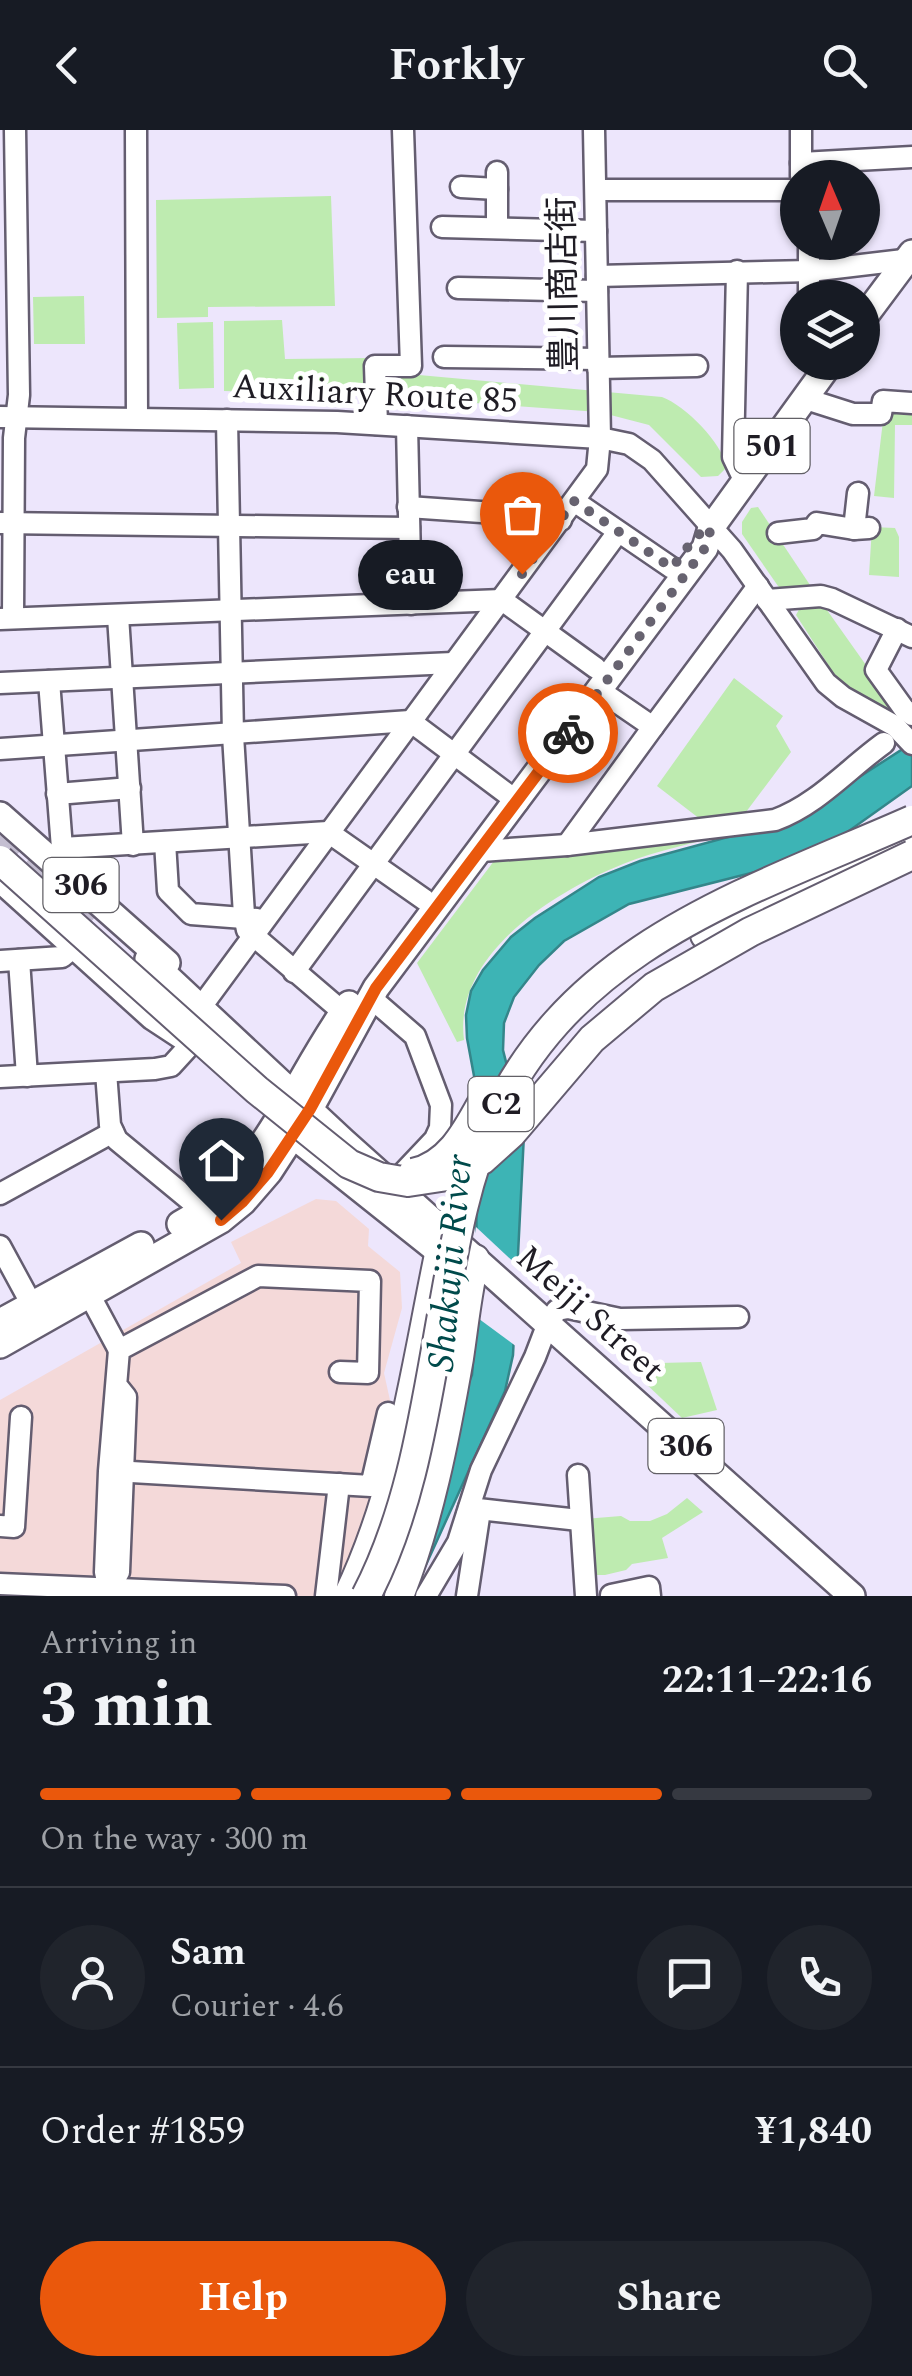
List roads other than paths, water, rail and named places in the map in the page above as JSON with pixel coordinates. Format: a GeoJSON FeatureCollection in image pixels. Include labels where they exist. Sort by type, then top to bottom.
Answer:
{"type":"FeatureCollection","features":[{"type":"Feature","properties":{"kind":"highway","name":"C2"},"geometry":{"type":"LineString","coordinates":[[0,850],[271,1094],[356,1159],[394,1172],[419,1172],[452,1150],[514,1052],[544,1018],[601,966],[658,930],[912,820]]}},
{"type":"Feature","properties":{"kind":"highway","name":"C2"},"geometry":{"type":"LineString","coordinates":[[385,1596],[427,1475],[464,1282],[492,1178],[510,1128],[548,1066],[605,1002],[660,961],[733,921],[912,840]]}},
{"type":"Feature","properties":{"kind":"highway","name":"C2"},"geometry":{"type":"LineString","coordinates":[[0,860],[258,1090],[337,1154],[366,1172],[408,1182],[454,1175],[497,1148],[592,1040],[654,987],[750,932],[912,855]]}},
{"type":"Feature","properties":{"kind":"highway","name":"C2"},"geometry":{"type":"LineString","coordinates":[[366,1596],[387,1548],[411,1472],[460,1226],[484,1141],[502,1101],[541,1041],[599,980],[647,944],[742,895]]}},
{"type":"Feature","properties":{"kind":"highway"},"geometry":{"type":"LineString","coordinates":[[348,1596],[370,1545],[396,1462],[442,1242]]}},
{"type":"Feature","properties":{"kind":"highway"},"geometry":{"type":"LineString","coordinates":[[398,1596],[422,1530],[473,1268]]}},
{"type":"Feature","properties":{"kind":"main road"},"geometry":{"type":"LineString","coordinates":[[880,296],[910,257]]}},
{"type":"Feature","properties":{"kind":"main road","name":"501"},"geometry":{"type":"LineString","coordinates":[[598,679],[705,548],[711,528],[818,380]]}},
{"type":"Feature","properties":{"kind":"main road","name":"501"},"geometry":{"type":"LineString","coordinates":[[302,1101],[318,1050],[343,1012],[425,900],[512,797],[696,536],[711,528]]}},
{"type":"Feature","properties":{"kind":"main road","name":"501"},"geometry":{"type":"LineString","coordinates":[[0,1322],[203,1212],[284,1129],[370,997],[481,851],[512,797]]}},
{"type":"Feature","properties":{"kind":"main road","name":"306"},"geometry":{"type":"LineString","coordinates":[[2,821],[57,854],[162,956],[200,1006]]}},
{"type":"Feature","properties":{"kind":"main road","name":"306"},"geometry":{"type":"LineString","coordinates":[[0,879],[153,1017],[192,1043]]}},
{"type":"Feature","properties":{"kind":"main road","name":"306"},"geometry":{"type":"LineString","coordinates":[[148,958],[392,1184]]}},
{"type":"Feature","properties":{"kind":"main road","name":"306"},"geometry":{"type":"LineString","coordinates":[[126,981],[284,1129]]}},
{"type":"Feature","properties":{"kind":"main road"},"geometry":{"type":"LineString","coordinates":[[221,1026],[283,1062],[303,1060],[318,1050]]}},
{"type":"Feature","properties":{"kind":"main road","name":"501"},"geometry":{"type":"LineString","coordinates":[[0,1345],[221,1220],[268,1172],[284,1129]]}},
{"type":"Feature","properties":{"kind":"main road","name":"Meiji Street"},"geometry":{"type":"LineString","coordinates":[[284,1129],[395,1214],[442,1242],[852,1596]]}},
{"type":"Feature","properties":{"kind":"main road","name":"Meiji Street"},"geometry":{"type":"LineString","coordinates":[[392,1184],[442,1242]]}},
{"type":"Feature","properties":{"kind":"main road","name":"Meiji Street"},"geometry":{"type":"LineString","coordinates":[[544,1331],[829,1596]]}},
{"type":"Feature","properties":{"kind":"street"},"geometry":{"type":"LineString","coordinates":[[15,130],[6,619],[502,600],[544,631],[653,726]]}},
{"type":"Feature","properties":{"kind":"street"},"geometry":{"type":"LineString","coordinates":[[136,130],[137,418]]}},
{"type":"Feature","properties":{"kind":"street"},"geometry":{"type":"LineString","coordinates":[[377,424],[375,366],[411,366],[403,130]]}},
{"type":"Feature","properties":{"kind":"street","name":"豊川商店街"},"geometry":{"type":"LineString","coordinates":[[200,1006],[254,924],[328,832],[597,470],[600,438],[594,130]]}},
{"type":"Feature","properties":{"kind":"street"},"geometry":{"type":"LineString","coordinates":[[801,160],[802,130]]}},
{"type":"Feature","properties":{"kind":"street"},"geometry":{"type":"LineString","coordinates":[[880,161],[912,157]]}},
{"type":"Feature","properties":{"kind":"street"},"geometry":{"type":"LineString","coordinates":[[461,187],[497,180],[497,228]]}},
{"type":"Feature","properties":{"kind":"street"},"geometry":{"type":"LineString","coordinates":[[596,190],[780,190]]}},
{"type":"Feature","properties":{"kind":"street"},"geometry":{"type":"LineString","coordinates":[[407,227],[596,230]]}},
{"type":"Feature","properties":{"kind":"street"},"geometry":{"type":"LineString","coordinates":[[458,288],[597,284],[737,271],[810,271],[910,257]]}},
{"type":"Feature","properties":{"kind":"street"},"geometry":{"type":"LineString","coordinates":[[810,260],[810,280]]}},
{"type":"Feature","properties":{"kind":"street"},"geometry":{"type":"LineString","coordinates":[[737,271],[732,456],[745,482]]}},
{"type":"Feature","properties":{"kind":"street"},"geometry":{"type":"LineString","coordinates":[[444,357],[696,366]]}},
{"type":"Feature","properties":{"kind":"street"},"geometry":{"type":"LineString","coordinates":[[806,399],[852,414],[881,414],[883,401],[912,403]]}},
{"type":"Feature","properties":{"kind":"street","name":"Auxiliary Route 85"},"geometry":{"type":"LineString","coordinates":[[9,417],[377,424],[600,438],[629,444],[652,460],[732,550],[830,688],[896,726],[909,740]]}},
{"type":"Feature","properties":{"kind":"street"},"geometry":{"type":"LineString","coordinates":[[227,420],[230,676],[238,837],[254,924],[294,972],[343,1012]]}},
{"type":"Feature","properties":{"kind":"street"},"geometry":{"type":"LineString","coordinates":[[407,426],[411,604]]}},
{"type":"Feature","properties":{"kind":"street"},"geometry":{"type":"LineString","coordinates":[[778,532],[813,529],[817,523],[861,528],[858,492]]}},
{"type":"Feature","properties":{"kind":"street"},"geometry":{"type":"LineString","coordinates":[[574,501],[672,568]]}},
{"type":"Feature","properties":{"kind":"street"},"geometry":{"type":"LineString","coordinates":[[7,523],[227,526],[409,517],[555,516],[561,520]]}},
{"type":"Feature","properties":{"kind":"street"},"geometry":{"type":"LineString","coordinates":[[294,972],[618,532]]}},
{"type":"Feature","properties":{"kind":"street"},"geometry":{"type":"LineString","coordinates":[[567,845],[653,726],[762,593],[821,596],[904,633],[876,670],[912,715]]}},
{"type":"Feature","properties":{"kind":"street"},"geometry":{"type":"LineString","coordinates":[[118,616],[133,845]]}},
{"type":"Feature","properties":{"kind":"street"},"geometry":{"type":"LineString","coordinates":[[0,683],[230,676],[453,663]]}},
{"type":"Feature","properties":{"kind":"street"},"geometry":{"type":"LineString","coordinates":[[49,681],[57,854],[165,842],[328,832],[425,900]]}},
{"type":"Feature","properties":{"kind":"street"},"geometry":{"type":"LineString","coordinates":[[0,749],[410,721],[512,797]]}},
{"type":"Feature","properties":{"kind":"street"},"geometry":{"type":"LineString","coordinates":[[481,851],[567,845],[775,820],[792,814],[884,743]]}},
{"type":"Feature","properties":{"kind":"street"},"geometry":{"type":"LineString","coordinates":[[57,794],[130,788]]}},
{"type":"Feature","properties":{"kind":"street"},"geometry":{"type":"LineString","coordinates":[[165,842],[168,891],[191,914],[254,924]]}},
{"type":"Feature","properties":{"kind":"street"},"geometry":{"type":"LineString","coordinates":[[27,1076],[10,961],[62,957],[74,947]]}},
{"type":"Feature","properties":{"kind":"street"},"geometry":{"type":"LineString","coordinates":[[370,997],[415,1036],[441,1105],[440,1128],[435,1139],[392,1184]]}},
{"type":"Feature","properties":{"kind":"street"},"geometry":{"type":"LineString","coordinates":[[0,1077],[171,1066],[192,1043]]}},
{"type":"Feature","properties":{"kind":"street"},"geometry":{"type":"LineString","coordinates":[[106,1072],[113,1132],[118,1140],[203,1212]]}},
{"type":"Feature","properties":{"kind":"street"},"geometry":{"type":"LineString","coordinates":[[0,1194],[113,1132]]}},
{"type":"Feature","properties":{"kind":"street"},"geometry":{"type":"LineString","coordinates":[[0,1246],[32,1305]]}},
{"type":"Feature","properties":{"kind":"street"},"geometry":{"type":"LineString","coordinates":[[119,1350],[258,1276],[370,1281],[368,1373],[340,1372]]}},
{"type":"Feature","properties":{"kind":"street"},"geometry":{"type":"LineString","coordinates":[[89,1294],[119,1350],[118,1386],[126,1396],[116,1472],[119,1572],[109,1590]]}},
{"type":"Feature","properties":{"kind":"street"},"geometry":{"type":"LineString","coordinates":[[426,1596],[452,1554],[481,1470],[544,1331],[562,1308],[607,1317],[738,1317]]}},
{"type":"Feature","properties":{"kind":"street"},"geometry":{"type":"LineString","coordinates":[[116,1472],[372,1486],[388,1412]]}},
{"type":"Feature","properties":{"kind":"street"},"geometry":{"type":"LineString","coordinates":[[0,1526],[14,1527],[21,1416]]}},
{"type":"Feature","properties":{"kind":"street"},"geometry":{"type":"LineString","coordinates":[[578,1475],[586,1596]]}},
{"type":"Feature","properties":{"kind":"street"},"geometry":{"type":"LineString","coordinates":[[326,1596],[339,1484]]}},
{"type":"Feature","properties":{"kind":"street"},"geometry":{"type":"LineString","coordinates":[[468,1511],[579,1520]]}},
{"type":"Feature","properties":{"kind":"street"},"geometry":{"type":"LineString","coordinates":[[467,1596],[479,1517],[468,1511]]}},
{"type":"Feature","properties":{"kind":"street"},"geometry":{"type":"LineString","coordinates":[[0,1584],[285,1596]]}},
{"type":"Feature","properties":{"kind":"street"},"geometry":{"type":"LineString","coordinates":[[612,1595],[649,1587],[650,1596]]}},
{"type":"Feature","properties":{"kind":"tunnel"},"geometry":{"type":"LineString","coordinates":[[0,836],[96,916]]}},
{"type":"Feature","properties":{"kind":"place","name":"eau"},"geometry":{"type":"Point","coordinates":[522,574]}},
{"type":"Feature","properties":{"kind":"water label","name":"Shakujii River"},"geometry":{"type":"Point","coordinates":[451,1263]}}]}
